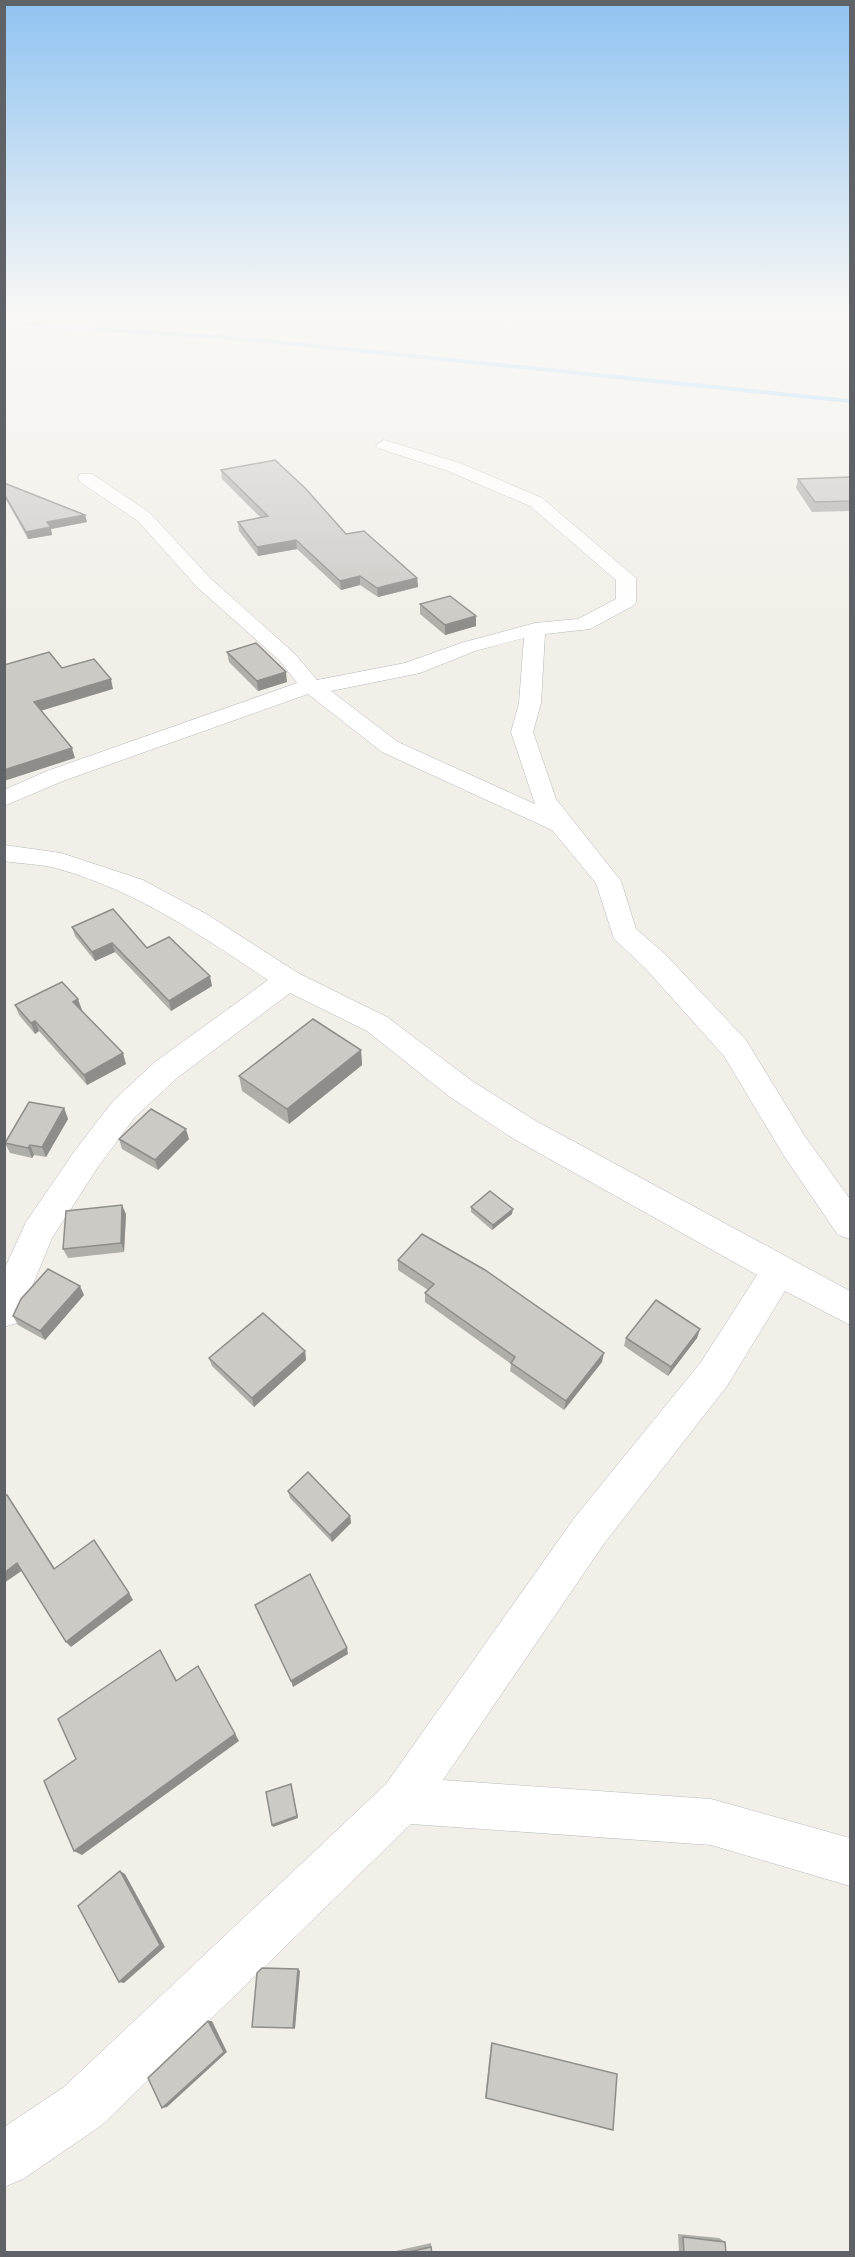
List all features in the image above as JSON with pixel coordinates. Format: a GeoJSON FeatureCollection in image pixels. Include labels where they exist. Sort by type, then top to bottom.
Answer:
{"type":"FeatureCollection","features":[{"type":"Feature","properties":{"kind":"street"},"geometry":{"type":"LineString","coordinates":[[4,799],[55,776],[293,690],[371,678],[412,668],[468,647],[535,629],[583,625],[626,602],[626,578],[536,502],[454,466],[384,445]]}},
{"type":"Feature","properties":{"kind":"street"},"geometry":{"type":"LineString","coordinates":[[86,477],[144,517],[204,583],[287,657],[312,687],[390,747],[561,825]]}},
{"type":"Feature","properties":{"kind":"street"},"geometry":{"type":"LineString","coordinates":[[535,629],[533,680],[522,732],[544,799],[561,825],[608,881],[624,933],[655,961],[735,1048],[795,1147],[850,1225]]}},
{"type":"Feature","properties":{"kind":"street"},"geometry":{"type":"LineString","coordinates":[[4,853],[61,861],[134,886],[198,921],[288,980],[377,1024],[461,1089],[525,1130],[850,1309]]}},
{"type":"Feature","properties":{"kind":"street"},"geometry":{"type":"LineString","coordinates":[[4,1312],[38,1233],[87,1158],[124,1109],[166,1070],[288,980]]}},
{"type":"Feature","properties":{"kind":"street"},"geometry":{"type":"LineString","coordinates":[[4,2160],[83,2106],[402,1800],[589,1532],[714,1374],[779,1270]]}},
{"type":"Feature","properties":{"kind":"street"},"geometry":{"type":"LineString","coordinates":[[402,1800],[711,1822],[850,1862]]}},
{"type":"Feature","properties":{"kind":"building"},"geometry":{"type":"Polygon","coordinates":[[[275,460],[305,488],[346,534],[364,531],[417,578],[377,588],[360,576],[340,581],[296,540],[257,547],[238,522],[268,516],[221,470],[275,460]]]}},
{"type":"Feature","properties":{"kind":"building"},"geometry":{"type":"Polygon","coordinates":[[[850,477],[850,501],[815,502],[798,479],[850,477]]]}},
{"type":"Feature","properties":{"kind":"building"},"geometry":{"type":"Polygon","coordinates":[[[4,483],[85,515],[47,522],[51,527],[26,532],[4,494],[4,483]]]}},
{"type":"Feature","properties":{"kind":"building"},"geometry":{"type":"Polygon","coordinates":[[[450,596],[476,616],[445,625],[420,604],[450,596]]]}},
{"type":"Feature","properties":{"kind":"building"},"geometry":{"type":"Polygon","coordinates":[[[256,643],[286,672],[257,681],[227,652],[256,643]]]}},
{"type":"Feature","properties":{"kind":"building"},"geometry":{"type":"Polygon","coordinates":[[[49,652],[62,668],[94,659],[111,679],[34,702],[72,748],[4,770],[4,665],[49,652]]]}},
{"type":"Feature","properties":{"kind":"building"},"geometry":{"type":"Polygon","coordinates":[[[113,909],[147,948],[169,937],[210,976],[169,1001],[112,943],[92,952],[72,927],[113,909]]]}},
{"type":"Feature","properties":{"kind":"building"},"geometry":{"type":"Polygon","coordinates":[[[62,982],[78,999],[73,1002],[123,1053],[84,1075],[35,1021],[31,1023],[15,1005],[62,982]]]}},
{"type":"Feature","properties":{"kind":"building"},"geometry":{"type":"Polygon","coordinates":[[[313,1019],[361,1050],[287,1109],[239,1076],[313,1019]]]}},
{"type":"Feature","properties":{"kind":"building"},"geometry":{"type":"Polygon","coordinates":[[[29,1102],[64,1108],[42,1147],[30,1145],[28,1148],[5,1143],[29,1102]]]}},
{"type":"Feature","properties":{"kind":"building"},"geometry":{"type":"Polygon","coordinates":[[[151,1109],[186,1129],[155,1160],[119,1139],[151,1109]]]}},
{"type":"Feature","properties":{"kind":"building"},"geometry":{"type":"Polygon","coordinates":[[[490,1191],[513,1209],[493,1225],[471,1207],[490,1191]]]}},
{"type":"Feature","properties":{"kind":"building"},"geometry":{"type":"Polygon","coordinates":[[[122,1205],[121,1243],[63,1249],[66,1211],[122,1205]]]}},
{"type":"Feature","properties":{"kind":"building"},"geometry":{"type":"Polygon","coordinates":[[[422,1234],[485,1270],[604,1353],[566,1401],[511,1363],[515,1357],[425,1293],[434,1284],[398,1260],[422,1234]]]}},
{"type":"Feature","properties":{"kind":"building"},"geometry":{"type":"Polygon","coordinates":[[[48,1269],[80,1286],[40,1331],[13,1316],[21,1299],[48,1269]]]}},
{"type":"Feature","properties":{"kind":"building"},"geometry":{"type":"Polygon","coordinates":[[[656,1300],[700,1329],[671,1367],[626,1338],[656,1300]]]}},
{"type":"Feature","properties":{"kind":"building"},"geometry":{"type":"Polygon","coordinates":[[[263,1313],[305,1351],[252,1398],[209,1358],[263,1313]]]}},
{"type":"Feature","properties":{"kind":"building"},"geometry":{"type":"Polygon","coordinates":[[[308,1472],[350,1516],[330,1535],[288,1491],[308,1472]]]}},
{"type":"Feature","properties":{"kind":"building"},"geometry":{"type":"Polygon","coordinates":[[[7,1495],[54,1569],[94,1540],[129,1593],[66,1642],[17,1563],[4,1573],[4,1496],[7,1495]]]}},
{"type":"Feature","properties":{"kind":"building"},"geometry":{"type":"Polygon","coordinates":[[[310,1574],[347,1648],[291,1681],[255,1605],[310,1574]]]}},
{"type":"Feature","properties":{"kind":"building"},"geometry":{"type":"Polygon","coordinates":[[[160,1650],[176,1681],[198,1666],[235,1734],[74,1851],[44,1781],[76,1759],[58,1719],[160,1650]]]}},
{"type":"Feature","properties":{"kind":"building"},"geometry":{"type":"Polygon","coordinates":[[[291,1784],[297,1816],[272,1825],[266,1792],[291,1784]]]}},
{"type":"Feature","properties":{"kind":"building"},"geometry":{"type":"Polygon","coordinates":[[[120,1871],[160,1945],[119,1982],[78,1906],[120,1871]]]}},
{"type":"Feature","properties":{"kind":"building"},"geometry":{"type":"Polygon","coordinates":[[[262,1968],[298,1969],[293,2028],[252,2027],[257,1973],[262,1968]]]}},
{"type":"Feature","properties":{"kind":"building"},"geometry":{"type":"Polygon","coordinates":[[[208,2021],[224,2052],[162,2108],[148,2078],[208,2021]]]}},
{"type":"Feature","properties":{"kind":"building"},"geometry":{"type":"Polygon","coordinates":[[[492,2043],[617,2074],[613,2130],[486,2098],[492,2043]]]}},
{"type":"Feature","properties":{"kind":"building"},"geometry":{"type":"Polygon","coordinates":[[[683,2237],[725,2242],[726,2253],[684,2253],[683,2237]]]}},
{"type":"Feature","properties":{"kind":"building"},"geometry":{"type":"Polygon","coordinates":[[[431,2247],[432,2253],[404,2253],[431,2247]]]}}]}
